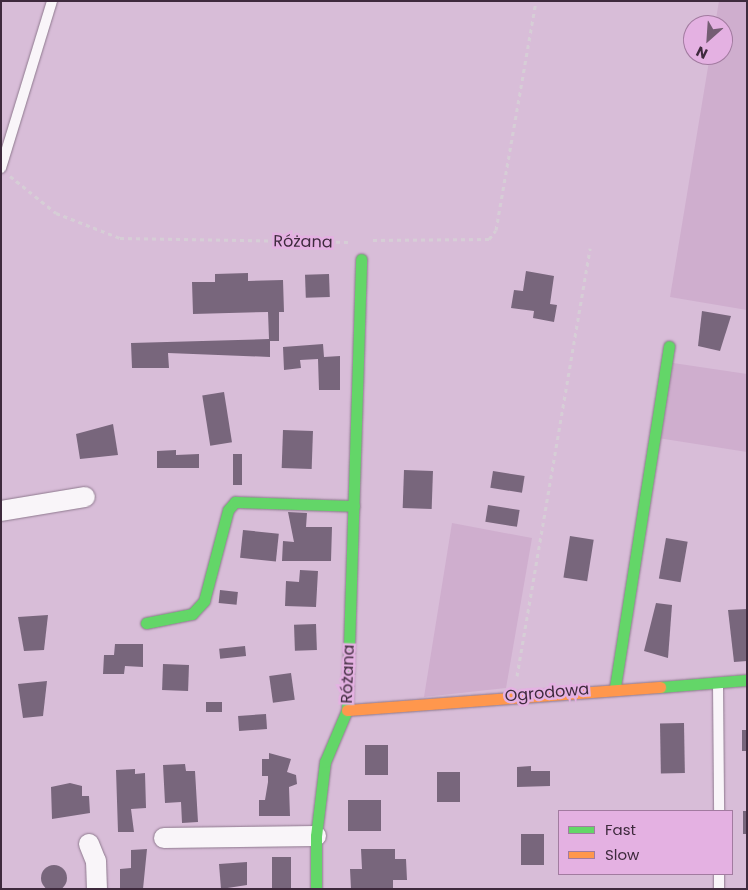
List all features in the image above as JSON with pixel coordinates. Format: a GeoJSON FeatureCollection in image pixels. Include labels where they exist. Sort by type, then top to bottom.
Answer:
{"type":"FeatureCollection","features":[{"type":"Feature","properties":{"kind":"street","name":"Różana"},"geometry":{"type":"LineString","coordinates":[[316,889],[316,836],[324,762],[347,710],[361,259]]}},
{"type":"Feature","properties":{"kind":"street"},"geometry":{"type":"LineString","coordinates":[[615,687],[669,346]]}},
{"type":"Feature","properties":{"kind":"street"},"geometry":{"type":"LineString","coordinates":[[1,511],[86,497]]}},
{"type":"Feature","properties":{"kind":"street"},"geometry":{"type":"LineString","coordinates":[[146,623],[192,614],[204,601],[228,510],[235,502],[354,506]]}},
{"type":"Feature","properties":{"kind":"street","name":"Ogrodowa"},"geometry":{"type":"LineString","coordinates":[[347,710],[615,687],[747,680]]}},
{"type":"Feature","properties":{"kind":"street"},"geometry":{"type":"LineString","coordinates":[[164,838],[316,836]]}},
{"type":"Feature","properties":{"kind":"street"},"geometry":{"type":"LineString","coordinates":[[89,844],[96,861],[97,889]]}},
{"type":"Feature","properties":{"kind":"lane"},"geometry":{"type":"LineString","coordinates":[[1,169],[52,1]]}},
{"type":"Feature","properties":{"kind":"lane"},"geometry":{"type":"LineString","coordinates":[[718,681],[719,810]]}},
{"type":"Feature","properties":{"kind":"lane"},"geometry":{"type":"LineString","coordinates":[[719,875],[719,889]]}},
{"type":"Feature","properties":{"kind":"path"},"geometry":{"type":"LineString","coordinates":[[369,240],[489,239],[496,230],[536,1]]}},
{"type":"Feature","properties":{"kind":"path","name":"Różana"},"geometry":{"type":"LineString","coordinates":[[1,169],[56,213],[80,226],[120,238],[360,240],[361,259]]}},
{"type":"Feature","properties":{"kind":"path"},"geometry":{"type":"LineString","coordinates":[[514,696],[590,248]]}},
{"type":"Feature","properties":{"kind":"shaded area"},"geometry":{"type":"Polygon","coordinates":[[[719,1],[747,1],[747,310],[670,297],[708,65],[733,65],[733,15],[717,15],[719,1]]]}},
{"type":"Feature","properties":{"kind":"shaded area"},"geometry":{"type":"Polygon","coordinates":[[[673,363],[747,374],[747,452],[658,438],[673,363]]]}},
{"type":"Feature","properties":{"kind":"shaded area"},"geometry":{"type":"Polygon","coordinates":[[[452,523],[532,538],[506,688],[424,697],[452,523]]]}},
{"type":"Feature","properties":{"kind":"building"},"geometry":{"type":"Polygon","coordinates":[[[526,271],[554,276],[550,304],[557,305],[554,322],[533,318],[534,311],[511,308],[514,290],[523,291],[526,271]]]}},
{"type":"Feature","properties":{"kind":"building"},"geometry":{"type":"Polygon","coordinates":[[[248,273],[248,281],[283,280],[284,312],[279,312],[279,341],[270,341],[270,357],[168,353],[169,368],[132,368],[131,343],[269,339],[268,312],[193,314],[192,282],[215,282],[215,274],[248,273]]]}},
{"type":"Feature","properties":{"kind":"building"},"geometry":{"type":"Polygon","coordinates":[[[329,274],[330,297],[306,298],[305,275],[329,274]]]}},
{"type":"Feature","properties":{"kind":"building"},"geometry":{"type":"Polygon","coordinates":[[[702,311],[731,316],[720,351],[698,346],[702,311]]]}},
{"type":"Feature","properties":{"kind":"building"},"geometry":{"type":"Polygon","coordinates":[[[323,344],[324,357],[340,356],[340,390],[319,390],[318,359],[300,360],[301,368],[284,370],[283,347],[323,344]]]}},
{"type":"Feature","properties":{"kind":"building"},"geometry":{"type":"Polygon","coordinates":[[[224,392],[232,442],[210,446],[202,395],[224,392]]]}},
{"type":"Feature","properties":{"kind":"building"},"geometry":{"type":"Polygon","coordinates":[[[113,424],[118,455],[80,459],[76,434],[113,424]]]}},
{"type":"Feature","properties":{"kind":"building"},"geometry":{"type":"Polygon","coordinates":[[[283,430],[313,431],[312,469],[282,468],[283,430]]]}},
{"type":"Feature","properties":{"kind":"building"},"geometry":{"type":"Polygon","coordinates":[[[176,450],[176,455],[199,454],[199,468],[157,468],[157,451],[176,450]]]}},
{"type":"Feature","properties":{"kind":"building"},"geometry":{"type":"Polygon","coordinates":[[[233,454],[242,454],[242,485],[233,485],[233,454]]]}},
{"type":"Feature","properties":{"kind":"building"},"geometry":{"type":"Polygon","coordinates":[[[404,470],[433,471],[432,509],[403,508],[404,470]]]}},
{"type":"Feature","properties":{"kind":"building"},"geometry":{"type":"Polygon","coordinates":[[[493,471],[525,476],[522,493],[490,488],[493,471]]]}},
{"type":"Feature","properties":{"kind":"building"},"geometry":{"type":"Polygon","coordinates":[[[488,505],[520,510],[517,527],[485,522],[488,505]]]}},
{"type":"Feature","properties":{"kind":"building"},"geometry":{"type":"Polygon","coordinates":[[[288,512],[307,513],[306,527],[332,527],[331,561],[282,561],[283,541],[294,542],[288,512]]]}},
{"type":"Feature","properties":{"kind":"building"},"geometry":{"type":"Polygon","coordinates":[[[243,530],[279,534],[276,562],[240,558],[243,530]]]}},
{"type":"Feature","properties":{"kind":"building"},"geometry":{"type":"Polygon","coordinates":[[[570,536],[594,540],[587,581],[563,577],[570,536]]]}},
{"type":"Feature","properties":{"kind":"building"},"geometry":{"type":"Polygon","coordinates":[[[666,538],[688,542],[681,582],[659,578],[666,538]]]}},
{"type":"Feature","properties":{"kind":"building"},"geometry":{"type":"Polygon","coordinates":[[[300,570],[318,571],[316,607],[285,606],[286,581],[299,582],[300,570]]]}},
{"type":"Feature","properties":{"kind":"building"},"geometry":{"type":"Polygon","coordinates":[[[220,590],[238,592],[237,605],[219,603],[220,590]]]}},
{"type":"Feature","properties":{"kind":"building"},"geometry":{"type":"Polygon","coordinates":[[[656,603],[672,605],[668,658],[644,651],[656,603]]]}},
{"type":"Feature","properties":{"kind":"building"},"geometry":{"type":"Polygon","coordinates":[[[747,609],[747,661],[734,662],[728,610],[747,609]]]}},
{"type":"Feature","properties":{"kind":"building"},"geometry":{"type":"Polygon","coordinates":[[[48,615],[44,650],[24,651],[18,617],[48,615]]]}},
{"type":"Feature","properties":{"kind":"building"},"geometry":{"type":"Polygon","coordinates":[[[316,624],[317,650],[295,651],[294,625],[316,624]]]}},
{"type":"Feature","properties":{"kind":"building"},"geometry":{"type":"Polygon","coordinates":[[[115,644],[143,644],[143,667],[125,666],[124,674],[103,674],[104,655],[114,655],[115,644]]]}},
{"type":"Feature","properties":{"kind":"building"},"geometry":{"type":"Polygon","coordinates":[[[245,646],[246,656],[220,659],[219,649],[245,646]]]}},
{"type":"Feature","properties":{"kind":"building"},"geometry":{"type":"Polygon","coordinates":[[[163,664],[189,665],[188,691],[162,690],[163,664]]]}},
{"type":"Feature","properties":{"kind":"building"},"geometry":{"type":"Polygon","coordinates":[[[291,673],[295,700],[273,703],[269,676],[291,673]]]}},
{"type":"Feature","properties":{"kind":"building"},"geometry":{"type":"Polygon","coordinates":[[[47,681],[43,716],[23,718],[18,684],[47,681]]]}},
{"type":"Feature","properties":{"kind":"building"},"geometry":{"type":"Polygon","coordinates":[[[206,702],[222,702],[222,712],[206,712],[206,702]]]}},
{"type":"Feature","properties":{"kind":"building"},"geometry":{"type":"Polygon","coordinates":[[[266,714],[267,729],[239,731],[238,716],[266,714]]]}},
{"type":"Feature","properties":{"kind":"building"},"geometry":{"type":"Polygon","coordinates":[[[660,723],[684,723],[685,773],[661,773],[660,723]]]}},
{"type":"Feature","properties":{"kind":"building"},"geometry":{"type":"Polygon","coordinates":[[[742,730],[747,730],[747,751],[742,751],[742,730]]]}},
{"type":"Feature","properties":{"kind":"building"},"geometry":{"type":"Polygon","coordinates":[[[365,745],[388,745],[388,775],[365,775],[365,745]]]}},
{"type":"Feature","properties":{"kind":"building"},"geometry":{"type":"Polygon","coordinates":[[[269,753],[291,759],[287,772],[296,775],[297,784],[289,787],[290,816],[259,816],[259,800],[265,800],[268,782],[268,776],[262,776],[262,759],[269,759],[269,753]]]}},
{"type":"Feature","properties":{"kind":"building"},"geometry":{"type":"Polygon","coordinates":[[[185,764],[186,771],[195,771],[198,822],[182,823],[181,802],[165,803],[163,765],[185,764]]]}},
{"type":"Feature","properties":{"kind":"building"},"geometry":{"type":"Polygon","coordinates":[[[531,766],[531,771],[550,771],[550,786],[517,787],[517,767],[531,766]]]}},
{"type":"Feature","properties":{"kind":"building"},"geometry":{"type":"Polygon","coordinates":[[[135,769],[135,774],[145,773],[146,808],[131,809],[134,832],[118,832],[116,770],[135,769]]]}},
{"type":"Feature","properties":{"kind":"building"},"geometry":{"type":"Polygon","coordinates":[[[437,772],[460,772],[460,802],[437,802],[437,772]]]}},
{"type":"Feature","properties":{"kind":"building"},"geometry":{"type":"Polygon","coordinates":[[[70,783],[82,786],[82,796],[89,796],[90,813],[52,819],[51,787],[70,783]]]}},
{"type":"Feature","properties":{"kind":"building"},"geometry":{"type":"Polygon","coordinates":[[[348,800],[381,800],[381,831],[348,831],[348,800]]]}},
{"type":"Feature","properties":{"kind":"building"},"geometry":{"type":"Polygon","coordinates":[[[743,811],[747,811],[747,834],[743,834],[743,811]]]}},
{"type":"Feature","properties":{"kind":"building"},"geometry":{"type":"Polygon","coordinates":[[[521,834],[544,834],[544,865],[521,865],[521,834]]]}},
{"type":"Feature","properties":{"kind":"building"},"geometry":{"type":"Polygon","coordinates":[[[147,849],[143,889],[120,889],[120,869],[131,868],[131,850],[147,849]]]}},
{"type":"Feature","properties":{"kind":"building"},"geometry":{"type":"Polygon","coordinates":[[[361,849],[395,849],[395,859],[406,859],[407,880],[393,880],[393,889],[351,889],[350,869],[362,869],[361,849]]]}},
{"type":"Feature","properties":{"kind":"building"},"geometry":{"type":"Polygon","coordinates":[[[272,857],[291,857],[291,889],[272,889],[272,857]]]}},
{"type":"Feature","properties":{"kind":"building"},"geometry":{"type":"Polygon","coordinates":[[[247,862],[247,885],[221,889],[219,864],[247,862]]]}},
{"type":"Feature","properties":{"kind":"building"},"geometry":{"type":"Polygon","coordinates":[[[54,865],[63,869],[67,878],[63,887],[54,891],[45,887],[41,878],[45,869],[54,865]]]}},
{"type":"Feature","properties":{"kind":"traffic: fast"},"geometry":{"type":"LineString","coordinates":[[316,889],[316,836],[325,762],[347,710],[361,259]]}},
{"type":"Feature","properties":{"kind":"traffic: fast"},"geometry":{"type":"LineString","coordinates":[[615,687],[669,346]]}},
{"type":"Feature","properties":{"kind":"traffic: fast"},"geometry":{"type":"LineString","coordinates":[[146,623],[192,614],[204,601],[228,510],[235,502],[354,506]]}},
{"type":"Feature","properties":{"kind":"traffic: fast"},"geometry":{"type":"LineString","coordinates":[[660,687],[747,680]]}},
{"type":"Feature","properties":{"kind":"traffic: slow"},"geometry":{"type":"LineString","coordinates":[[347,710],[660,687]]}}]}
